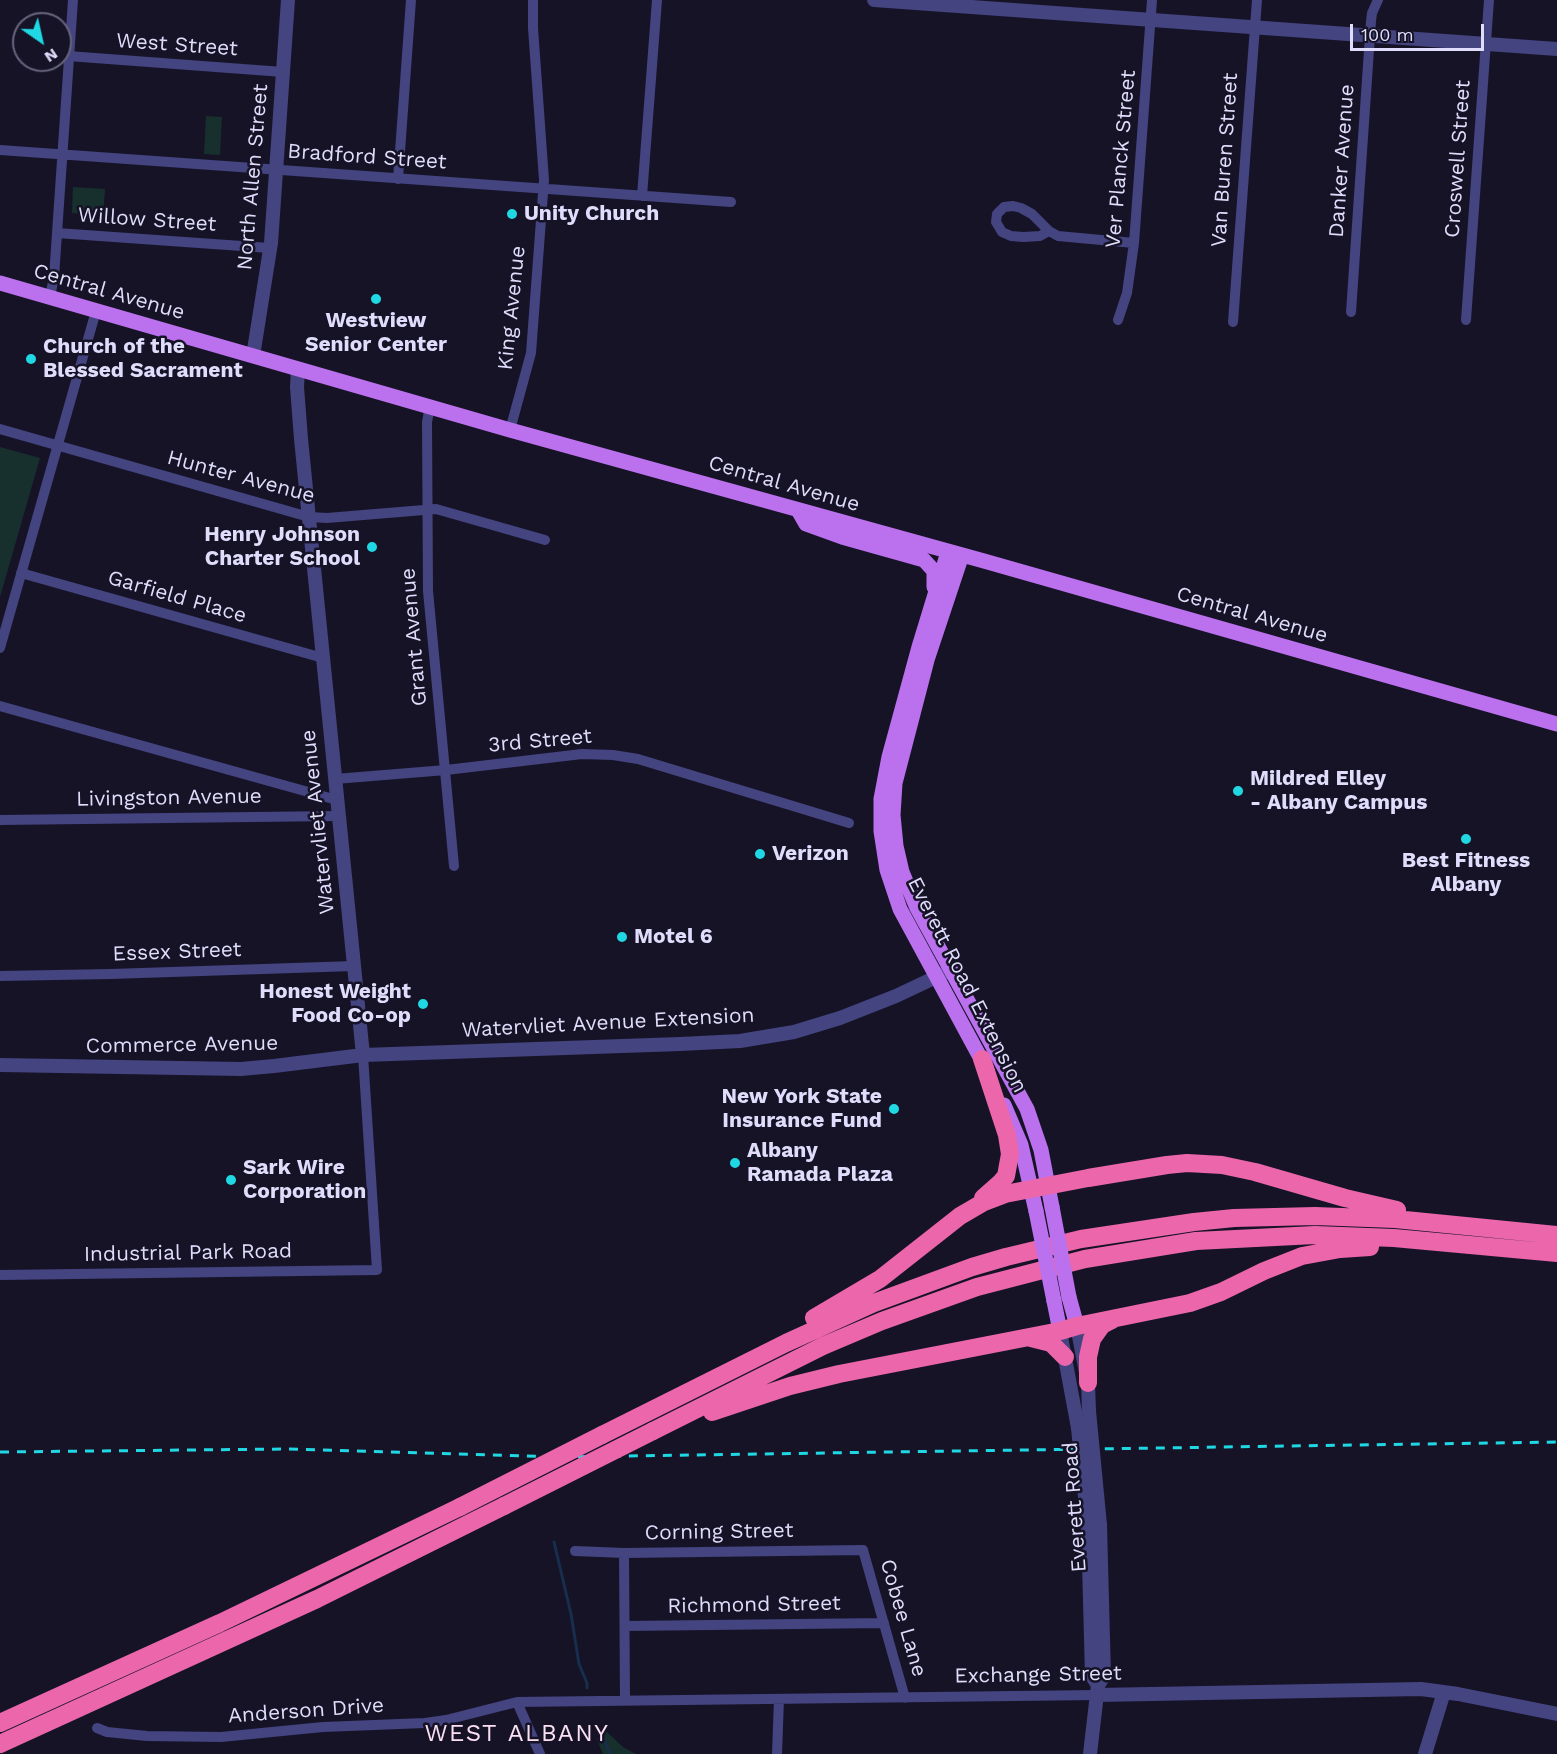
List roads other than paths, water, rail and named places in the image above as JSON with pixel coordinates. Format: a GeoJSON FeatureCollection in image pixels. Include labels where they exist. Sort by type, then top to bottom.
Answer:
{"type":"FeatureCollection","features":[{"type":"Feature","properties":{"kind":"highway"},"geometry":{"type":"LineString","coordinates":[[671,1401],[903,1263],[1000,1183],[1006,1176],[1010,1164],[1010,1149],[982,1059]]}},
{"type":"Feature","properties":{"kind":"highway"},"geometry":{"type":"LineString","coordinates":[[949,1225],[984,1202],[1005,1194],[1186,1163],[1222,1165],[1255,1172],[1345,1198],[1476,1226]]}},
{"type":"Feature","properties":{"kind":"highway"},"geometry":{"type":"LineString","coordinates":[[0,1723],[229,1619],[460,1507],[806,1334],[906,1290],[1006,1257],[1081,1239],[1194,1222],[1264,1216],[1354,1216],[1557,1235]]}},
{"type":"Feature","properties":{"kind":"highway"},"geometry":{"type":"LineString","coordinates":[[0,1744],[343,1586],[794,1360],[882,1321],[977,1287],[1085,1259],[1196,1241],[1295,1235],[1394,1238],[1548,1252]]}},
{"type":"Feature","properties":{"kind":"highway"},"geometry":{"type":"LineString","coordinates":[[653,1431],[815,1379],[1030,1338],[1206,1298],[1302,1256],[1340,1249],[1376,1246],[1548,1252]]}},
{"type":"Feature","properties":{"kind":"highway"},"geometry":{"type":"LineString","coordinates":[[1088,1383],[1088,1357],[1092,1339],[1102,1325],[1124,1316]]}},
{"type":"Feature","properties":{"kind":"highway"},"geometry":{"type":"LineString","coordinates":[[1030,1338],[1051,1343],[1065,1357]]}},
{"type":"Feature","properties":{"kind":"highway"},"geometry":{"type":"LineString","coordinates":[[8,1754],[140,1681]]}},
{"type":"Feature","properties":{"kind":"main road","name":"Central Avenue"},"geometry":{"type":"LineString","coordinates":[[0,283],[510,430],[1557,724]]}},
{"type":"Feature","properties":{"kind":"main road"},"geometry":{"type":"LineString","coordinates":[[798,510],[806,524],[842,537],[924,560],[934,571],[933,602]]}},
{"type":"Feature","properties":{"kind":"main road","name":"Everett Road Extension"},"geometry":{"type":"LineString","coordinates":[[955,554],[933,602],[884,779],[881,831],[885,860],[895,898],[908,926],[944,973],[1027,1109],[1041,1150],[1040,1187],[1061,1299],[1069,1329]]}},
{"type":"Feature","properties":{"kind":"main road","name":"Everett Road Extension"},"geometry":{"type":"LineString","coordinates":[[955,554],[895,783],[894,831],[906,885],[1040,1187]]}},
{"type":"Feature","properties":{"kind":"main road"},"geometry":{"type":"LineString","coordinates":[[921,684],[930,673],[956,584],[961,576],[980,567],[1024,573]]}},
{"type":"Feature","properties":{"kind":"street","name":"North Allen Street"},"geometry":{"type":"LineString","coordinates":[[254,356],[270,248],[288,0]]}},
{"type":"Feature","properties":{"kind":"street"},"geometry":{"type":"LineString","coordinates":[[398,179],[411,0]]}},
{"type":"Feature","properties":{"kind":"street","name":"King Avenue"},"geometry":{"type":"LineString","coordinates":[[510,430],[531,353],[543,189],[533,0]]}},
{"type":"Feature","properties":{"kind":"street"},"geometry":{"type":"LineString","coordinates":[[642,196],[657,0]]}},
{"type":"Feature","properties":{"kind":"street"},"geometry":{"type":"LineString","coordinates":[[874,0],[1041,6],[1151,20],[1557,49]]}},
{"type":"Feature","properties":{"kind":"street","name":"Ver Planck Street"},"geometry":{"type":"LineString","coordinates":[[1118,320],[1127,292],[1134,243],[1152,0]]}},
{"type":"Feature","properties":{"kind":"street","name":"Van Buren Street"},"geometry":{"type":"LineString","coordinates":[[1233,322],[1257,0]]}},
{"type":"Feature","properties":{"kind":"street","name":"Danker Avenue"},"geometry":{"type":"LineString","coordinates":[[1368,0],[1372,13]]}},
{"type":"Feature","properties":{"kind":"street","name":"Danker Avenue"},"geometry":{"type":"LineString","coordinates":[[1351,312],[1370,36],[1372,13],[1378,0]]}},
{"type":"Feature","properties":{"kind":"street","name":"Croswell Street"},"geometry":{"type":"LineString","coordinates":[[1467,320],[1489,0]]}},
{"type":"Feature","properties":{"kind":"street","name":"West Street"},"geometry":{"type":"LineString","coordinates":[[72,56],[283,72]]}},
{"type":"Feature","properties":{"kind":"street"},"geometry":{"type":"LineString","coordinates":[[50,297],[54,277],[68,72]]}},
{"type":"Feature","properties":{"kind":"street","name":"Bradford Street"},"geometry":{"type":"LineString","coordinates":[[0,150],[731,202]]}},
{"type":"Feature","properties":{"kind":"street"},"geometry":{"type":"LineString","coordinates":[[1049,231],[1034,237],[1011,236],[999,228],[996,215],[1004,207],[1013,206],[1032,214],[1049,231],[1058,236],[1134,243]]}},
{"type":"Feature","properties":{"kind":"street","name":"Willow Street"},"geometry":{"type":"LineString","coordinates":[[57,233],[270,248]]}},
{"type":"Feature","properties":{"kind":"street"},"geometry":{"type":"LineString","coordinates":[[0,648],[96,311]]}},
{"type":"Feature","properties":{"kind":"street","name":"Watervliet Avenue"},"geometry":{"type":"LineString","coordinates":[[298,369],[297,387],[322,658],[363,1054],[377,1270]]}},
{"type":"Feature","properties":{"kind":"street","name":"Grant Avenue"},"geometry":{"type":"LineString","coordinates":[[430,406],[427,422],[428,591],[454,866]]}},
{"type":"Feature","properties":{"kind":"street","name":"Hunter Avenue"},"geometry":{"type":"LineString","coordinates":[[0,429],[309,517],[327,518],[427,509],[439,510],[545,540]]}},
{"type":"Feature","properties":{"kind":"street","name":"Garfield Place"},"geometry":{"type":"LineString","coordinates":[[21,573],[322,658]]}},
{"type":"Feature","properties":{"kind":"street"},"geometry":{"type":"LineString","coordinates":[[0,706],[337,800]]}},
{"type":"Feature","properties":{"kind":"street","name":"3rd Street"},"geometry":{"type":"LineString","coordinates":[[334,779],[446,770],[582,754],[613,755],[638,759],[849,823]]}},
{"type":"Feature","properties":{"kind":"street","name":"Livingston Avenue"},"geometry":{"type":"LineString","coordinates":[[0,820],[338,816]]}},
{"type":"Feature","properties":{"kind":"street","name":"Essex Street"},"geometry":{"type":"LineString","coordinates":[[0,976],[354,966]]}},
{"type":"Feature","properties":{"kind":"street","name":"Watervliet Avenue Extension"},"geometry":{"type":"LineString","coordinates":[[363,1054],[680,1044],[759,1038],[807,1028],[848,1016],[944,973]]}},
{"type":"Feature","properties":{"kind":"street","name":"Commerce Avenue"},"geometry":{"type":"LineString","coordinates":[[0,1065],[241,1069],[363,1054]]}},
{"type":"Feature","properties":{"kind":"street","name":"Industrial Park Road"},"geometry":{"type":"LineString","coordinates":[[0,1275],[377,1270]]}},
{"type":"Feature","properties":{"kind":"street","name":"Everett Road"},"geometry":{"type":"LineString","coordinates":[[1069,1329],[1065,1357],[1094,1525]]}},
{"type":"Feature","properties":{"kind":"street","name":"Everett Road"},"geometry":{"type":"LineString","coordinates":[[1069,1329],[1088,1383],[1104,1676],[1097,1690],[1090,1754]]}},
{"type":"Feature","properties":{"kind":"street","name":"Corning Street"},"geometry":{"type":"LineString","coordinates":[[575,1551],[624,1553],[863,1550]]}},
{"type":"Feature","properties":{"kind":"street","name":"Cobee Lane"},"geometry":{"type":"LineString","coordinates":[[863,1550],[905,1698]]}},
{"type":"Feature","properties":{"kind":"street"},"geometry":{"type":"LineString","coordinates":[[624,1553],[625,1700]]}},
{"type":"Feature","properties":{"kind":"street","name":"Richmond Street"},"geometry":{"type":"LineString","coordinates":[[625,1626],[884,1623]]}},
{"type":"Feature","properties":{"kind":"street","name":"Exchange Street"},"geometry":{"type":"LineString","coordinates":[[517,1702],[905,1698],[1097,1690],[1420,1689],[1557,1714]]}},
{"type":"Feature","properties":{"kind":"street"},"geometry":{"type":"LineString","coordinates":[[1425,1754],[1444,1692]]}},
{"type":"Feature","properties":{"kind":"street"},"geometry":{"type":"LineString","coordinates":[[777,1754],[779,1699]]}},
{"type":"Feature","properties":{"kind":"street"},"geometry":{"type":"LineString","coordinates":[[517,1702],[540,1754]]}},
{"type":"Feature","properties":{"kind":"street","name":"Anderson Drive"},"geometry":{"type":"LineString","coordinates":[[97,1728],[107,1732],[147,1736],[221,1737],[323,1728],[425,1723],[517,1702]]}},
{"type":"Feature","properties":{"kind":"waterway"},"geometry":{"type":"LineString","coordinates":[[554,1542],[571,1614],[579,1664],[587,1688]]}},
{"type":"Feature","properties":{"kind":"waterway"},"geometry":{"type":"LineString","coordinates":[[599,1733],[610,1754]]}},
{"type":"Feature","properties":{"kind":"railway"},"geometry":{"type":"LineString","coordinates":[[0,1452],[286,1449],[558,1457],[1557,1442]]}},
{"type":"Feature","properties":{"kind":"place","name":"Unity Church"},"geometry":{"type":"Point","coordinates":[512,214]}},
{"type":"Feature","properties":{"kind":"place","name":"Westview Senior Center"},"geometry":{"type":"Point","coordinates":[376,299]}},
{"type":"Feature","properties":{"kind":"place","name":"Church of the Blessed Sacrament"},"geometry":{"type":"Point","coordinates":[31,359]}},
{"type":"Feature","properties":{"kind":"place","name":"Henry Johnson Charter School"},"geometry":{"type":"Point","coordinates":[372,547]}},
{"type":"Feature","properties":{"kind":"place","name":"Mildred Elley - Albany Campus"},"geometry":{"type":"Point","coordinates":[1238,791]}},
{"type":"Feature","properties":{"kind":"place","name":"Best Fitness Albany"},"geometry":{"type":"Point","coordinates":[1466,839]}},
{"type":"Feature","properties":{"kind":"place","name":"Verizon"},"geometry":{"type":"Point","coordinates":[760,854]}},
{"type":"Feature","properties":{"kind":"place","name":"Motel 6"},"geometry":{"type":"Point","coordinates":[622,937]}},
{"type":"Feature","properties":{"kind":"place","name":"Honest Weight Food Co-op"},"geometry":{"type":"Point","coordinates":[423,1004]}},
{"type":"Feature","properties":{"kind":"place","name":"New York State Insurance Fund"},"geometry":{"type":"Point","coordinates":[894,1109]}},
{"type":"Feature","properties":{"kind":"place","name":"Albany Ramada Plaza"},"geometry":{"type":"Point","coordinates":[735,1163]}},
{"type":"Feature","properties":{"kind":"place","name":"Sark Wire Corporation"},"geometry":{"type":"Point","coordinates":[231,1180]}},
{"type":"Feature","properties":{"kind":"district","name":"WEST ALBANY"},"geometry":{"type":"Point","coordinates":[517,1734]}}]}
